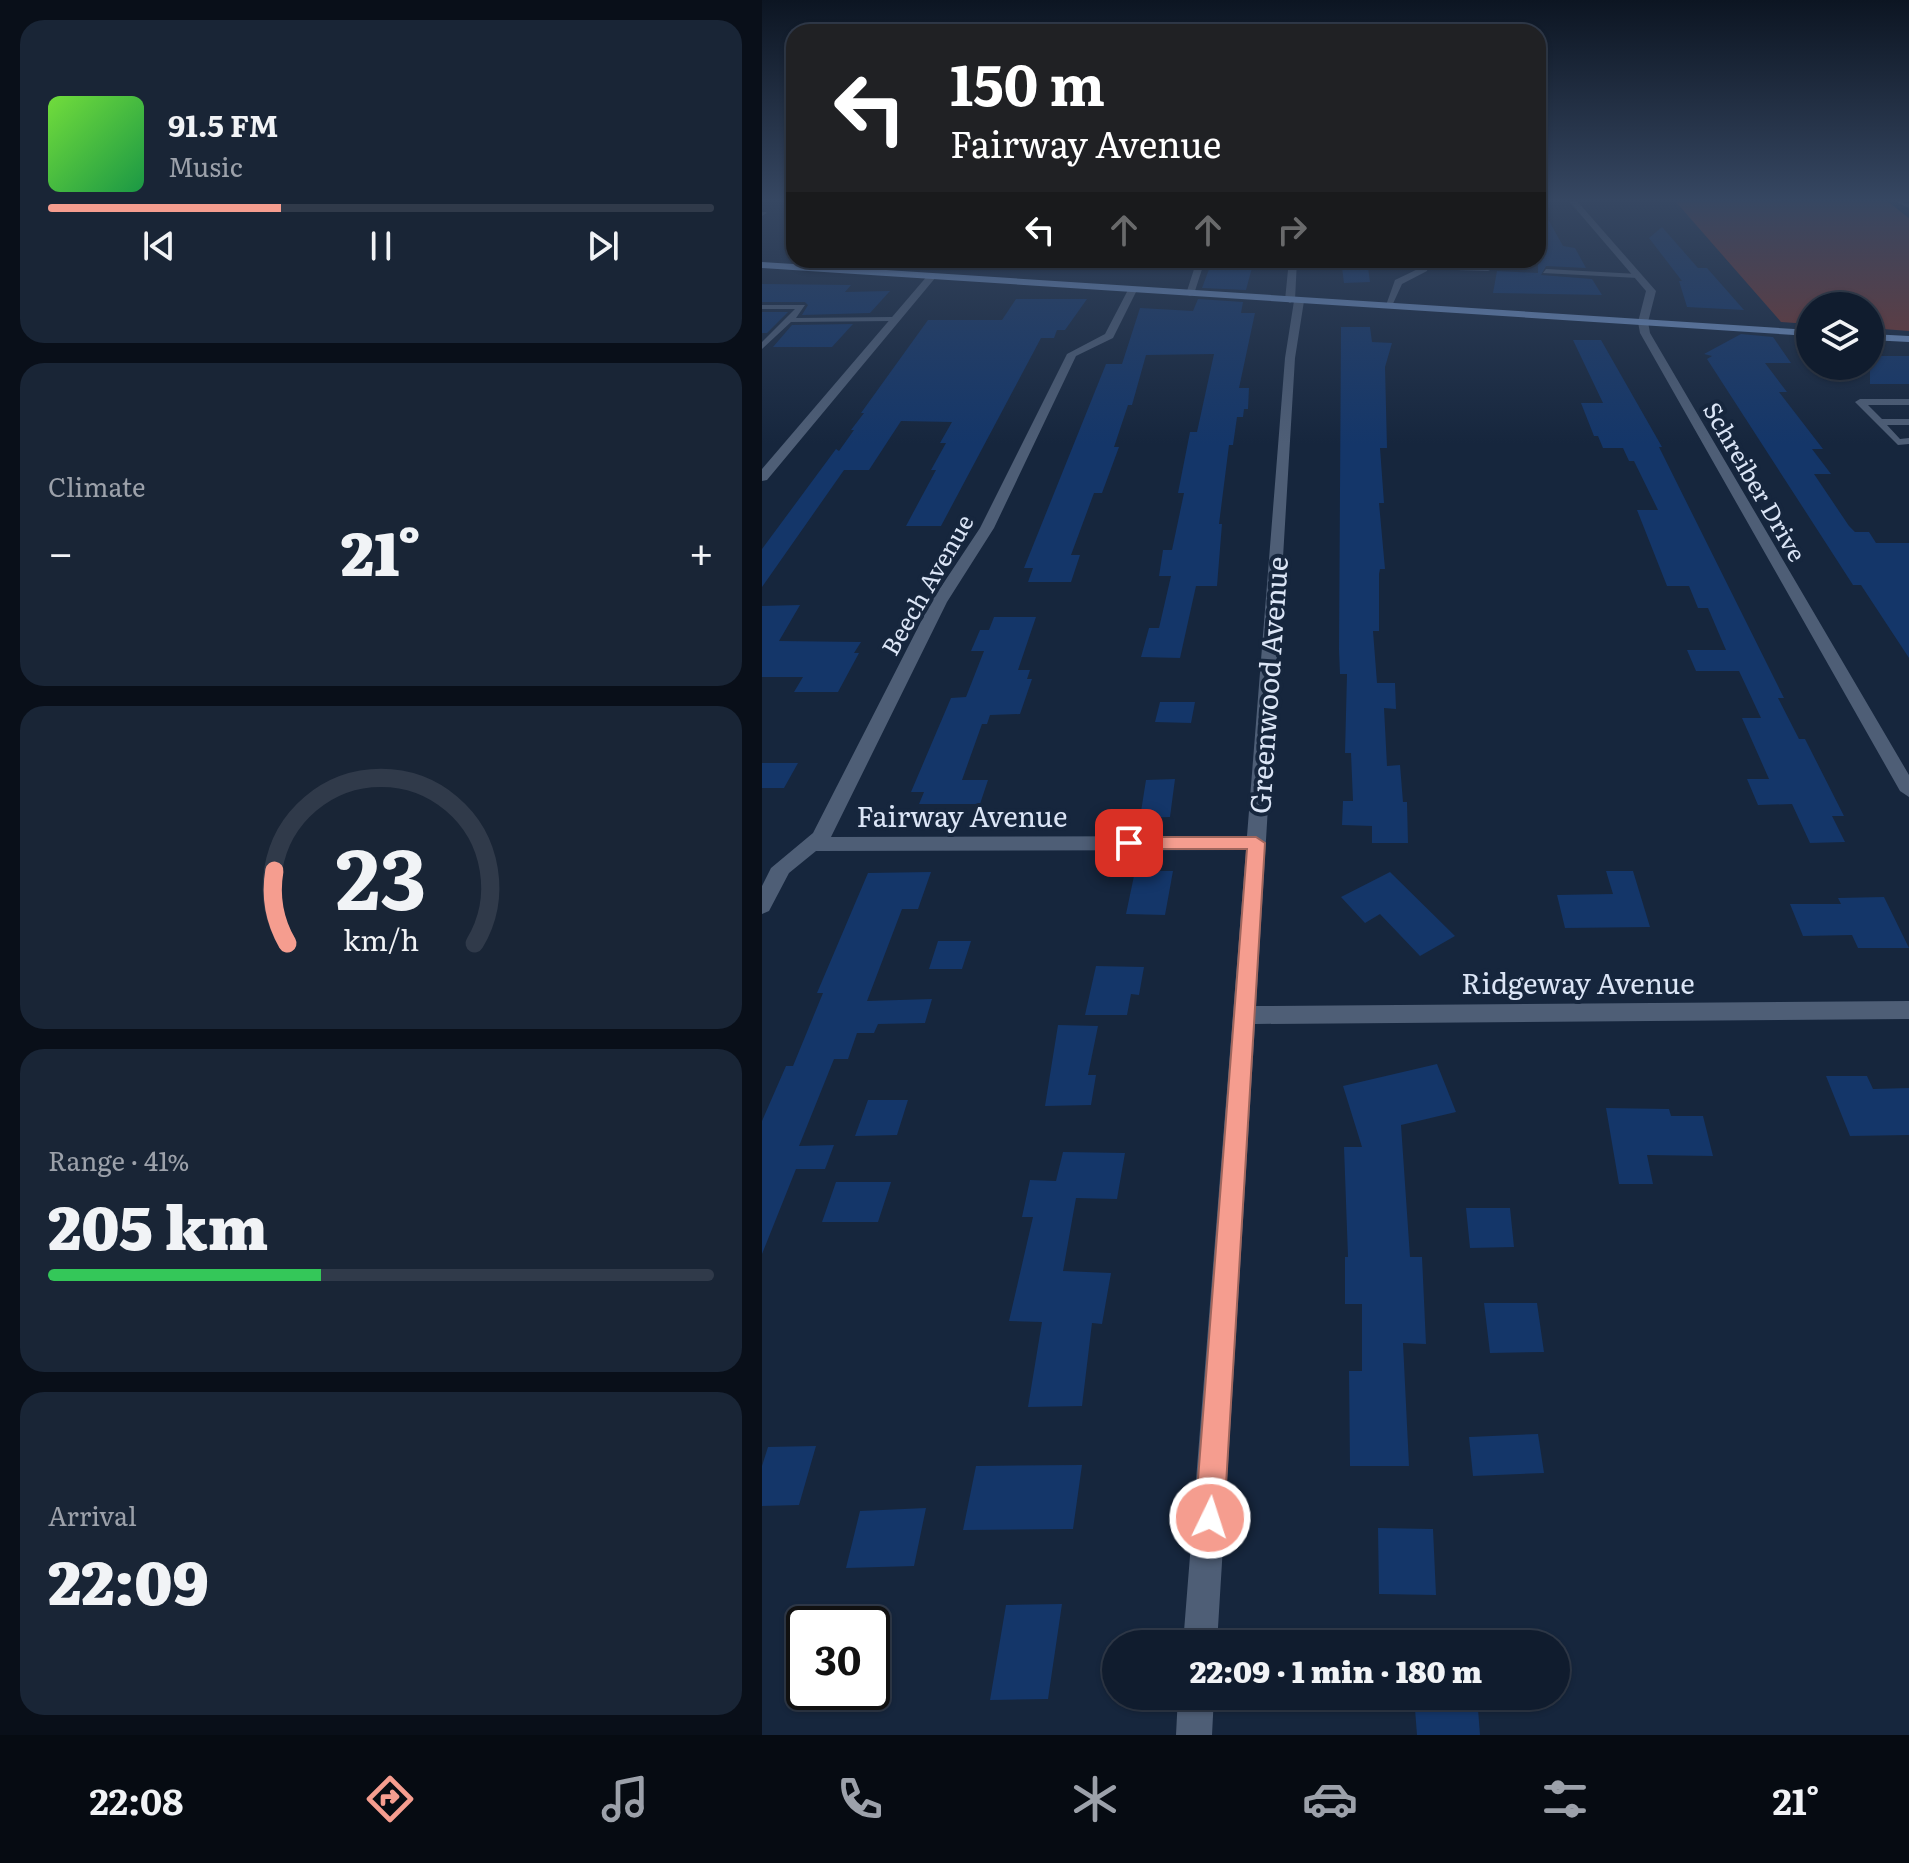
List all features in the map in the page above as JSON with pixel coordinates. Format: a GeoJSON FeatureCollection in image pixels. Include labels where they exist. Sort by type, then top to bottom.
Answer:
{"type":"FeatureCollection","features":[{"type":"Feature","properties":{"kind":"main road"},"geometry":{"type":"LineString","coordinates":[[1029,282],[1796,332]]}},
{"type":"Feature","properties":{"kind":"main road"},"geometry":{"type":"LineString","coordinates":[[1884,338],[1909,339]]}},
{"type":"Feature","properties":{"kind":"street"},"geometry":{"type":"LineString","coordinates":[[762,477],[920,282]]}},
{"type":"Feature","properties":{"kind":"street","name":"Greenwood Avenue"},"geometry":{"type":"LineString","coordinates":[[1201,1630],[1247,1015],[1294,282]]}},
{"type":"Feature","properties":{"kind":"street"},"geometry":{"type":"LineString","coordinates":[[1388,306],[1398,282]]}},
{"type":"Feature","properties":{"kind":"street","name":"Schreiber Drive"},"geometry":{"type":"LineString","coordinates":[[1643,282],[1651,291],[1643,322],[1645,333],[1909,791]]}},
{"type":"Feature","properties":{"kind":"street","name":"Beech Avenue"},"geometry":{"type":"LineString","coordinates":[[762,906],[772,868],[821,837],[939,602],[987,528],[1072,354],[1109,336],[1132,290]]}},
{"type":"Feature","properties":{"kind":"street","name":"Fairway Avenue"},"geometry":{"type":"LineString","coordinates":[[812,844],[1256,843]]}},
{"type":"Feature","properties":{"kind":"street","name":"Ridgeway Avenue"},"geometry":{"type":"LineString","coordinates":[[1247,1015],[1909,1010]]}},
{"type":"Feature","properties":{"kind":"street"},"geometry":{"type":"LineString","coordinates":[[1194,1735],[1195,1710]]}},
{"type":"Feature","properties":{"kind":"lane"},"geometry":{"type":"LineString","coordinates":[[1190,294],[1194,282]]}},
{"type":"Feature","properties":{"kind":"lane"},"geometry":{"type":"LineString","coordinates":[[762,307],[802,307],[762,347]]}},
{"type":"Feature","properties":{"kind":"lane"},"geometry":{"type":"LineString","coordinates":[[789,320],[892,319]]}},
{"type":"Feature","properties":{"kind":"lane"},"geometry":{"type":"LineString","coordinates":[[1909,402],[1860,402],[1898,442],[1909,441]]}},
{"type":"Feature","properties":{"kind":"lane"},"geometry":{"type":"LineString","coordinates":[[1879,422],[1909,422]]}},
{"type":"Feature","properties":{"kind":"shaded area"},"geometry":{"type":"Polygon","coordinates":[[[1746,282],[1909,282],[1909,331],[1884,329],[1884,292],[1796,292],[1796,323],[1781,322],[1746,282]]]}},
{"type":"Feature","properties":{"kind":"building"},"geometry":{"type":"Polygon","coordinates":[[[1204,282],[1248,282],[1246,290],[1202,288],[1204,282]]]}},
{"type":"Feature","properties":{"kind":"building"},"geometry":{"type":"Polygon","coordinates":[[[1495,282],[1594,282],[1602,295],[1493,293],[1495,282]]]}},
{"type":"Feature","properties":{"kind":"building"},"geometry":{"type":"Polygon","coordinates":[[[1679,282],[1719,282],[1744,310],[1687,307],[1679,282]]]}},
{"type":"Feature","properties":{"kind":"building"},"geometry":{"type":"Polygon","coordinates":[[[762,284],[851,285],[845,292],[890,291],[870,313],[802,315],[808,305],[805,302],[762,302],[762,284]]]}},
{"type":"Feature","properties":{"kind":"building"},"geometry":{"type":"Polygon","coordinates":[[[1016,299],[1087,299],[1065,330],[1057,330],[1054,338],[1041,338],[941,526],[906,526],[936,470],[931,470],[946,443],[940,443],[952,422],[901,421],[869,470],[844,470],[762,587],[762,549],[836,449],[839,451],[864,413],[861,413],[928,320],[1002,320],[1016,299]]]}},
{"type":"Feature","properties":{"kind":"building"},"geometry":{"type":"Polygon","coordinates":[[[1198,299],[1243,302],[1241,313],[1255,313],[1239,388],[1249,388],[1248,409],[1244,409],[1243,417],[1237,417],[1233,445],[1229,445],[1219,524],[1222,524],[1217,586],[1196,586],[1180,658],[1141,657],[1149,628],[1159,628],[1171,576],[1159,576],[1163,550],[1172,550],[1184,493],[1178,493],[1190,432],[1197,432],[1214,354],[1146,355],[1132,405],[1128,405],[1114,447],[1119,447],[1102,493],[1094,493],[1071,555],[1080,555],[1071,582],[1028,582],[1033,568],[1024,568],[1106,364],[1122,364],[1140,308],[1193,311],[1198,299]]]}},
{"type":"Feature","properties":{"kind":"building"},"geometry":{"type":"Polygon","coordinates":[[[762,312],[788,312],[767,333],[762,333],[762,312]]]}},
{"type":"Feature","properties":{"kind":"building"},"geometry":{"type":"Polygon","coordinates":[[[853,324],[832,347],[773,347],[792,325],[853,324]]]}},
{"type":"Feature","properties":{"kind":"building"},"geometry":{"type":"Polygon","coordinates":[[[1341,327],[1370,327],[1372,342],[1392,343],[1385,367],[1387,448],[1380,448],[1384,503],[1379,503],[1385,569],[1380,569],[1379,574],[1379,631],[1373,631],[1377,683],[1395,683],[1396,709],[1384,708],[1387,766],[1400,765],[1403,802],[1407,802],[1408,843],[1372,843],[1372,826],[1342,825],[1343,801],[1353,801],[1351,753],[1345,753],[1347,674],[1340,674],[1339,650],[1341,327]]]}},
{"type":"Feature","properties":{"kind":"building"},"geometry":{"type":"Polygon","coordinates":[[[1741,334],[1773,337],[1791,363],[1765,363],[1787,392],[1779,392],[1823,449],[1812,449],[1831,474],[1814,474],[1849,526],[1855,532],[1869,532],[1876,543],[1909,543],[1909,658],[1861,585],[1853,585],[1707,359],[1712,356],[1704,354],[1741,334]]]}},
{"type":"Feature","properties":{"kind":"building"},"geometry":{"type":"Polygon","coordinates":[[[1573,340],[1601,340],[1662,447],[1659,447],[1784,698],[1778,698],[1799,739],[1805,739],[1844,816],[1832,816],[1845,842],[1810,843],[1792,804],[1758,805],[1747,779],[1769,779],[1742,718],[1761,718],[1739,671],[1696,671],[1687,650],[1726,650],[1708,608],[1698,608],[1689,586],[1667,586],[1637,510],[1658,510],[1634,461],[1629,461],[1623,448],[1603,448],[1598,436],[1594,436],[1581,403],[1603,403],[1573,340]]]}},
{"type":"Feature","properties":{"kind":"building"},"geometry":{"type":"Polygon","coordinates":[[[1884,356],[1909,356],[1909,384],[1870,384],[1870,380],[1884,380],[1884,356]]]}},
{"type":"Feature","properties":{"kind":"building"},"geometry":{"type":"Polygon","coordinates":[[[800,605],[779,641],[861,642],[854,653],[859,653],[838,692],[794,692],[803,677],[762,677],[762,606],[800,605]]]}},
{"type":"Feature","properties":{"kind":"building"},"geometry":{"type":"Polygon","coordinates":[[[994,617],[1036,617],[1018,670],[1030,670],[1027,679],[1032,679],[1020,714],[990,715],[987,724],[982,724],[962,780],[988,780],[980,804],[919,804],[924,792],[911,792],[951,698],[966,697],[984,651],[971,651],[980,630],[989,630],[994,617]]]}},
{"type":"Feature","properties":{"kind":"building"},"geometry":{"type":"Polygon","coordinates":[[[1160,702],[1195,702],[1191,723],[1155,722],[1160,702]]]}},
{"type":"Feature","properties":{"kind":"building"},"geometry":{"type":"Polygon","coordinates":[[[762,763],[798,763],[784,788],[762,788],[762,763]]]}},
{"type":"Feature","properties":{"kind":"building"},"geometry":{"type":"Polygon","coordinates":[[[1175,779],[1170,817],[1140,818],[1146,780],[1175,779]]]}},
{"type":"Feature","properties":{"kind":"building"},"geometry":{"type":"Polygon","coordinates":[[[1135,871],[1173,871],[1165,915],[1126,914],[1135,871]]]}},
{"type":"Feature","properties":{"kind":"building"},"geometry":{"type":"Polygon","coordinates":[[[1606,871],[1633,871],[1650,927],[1565,928],[1557,895],[1613,894],[1606,871]]]}},
{"type":"Feature","properties":{"kind":"building"},"geometry":{"type":"Polygon","coordinates":[[[931,872],[918,909],[902,909],[867,1001],[932,999],[925,1023],[878,1024],[874,1033],[857,1033],[848,1059],[834,1059],[799,1146],[834,1145],[825,1169],[796,1169],[762,1254],[762,1121],[786,1066],[793,1066],[823,993],[817,993],[868,873],[931,872]]]}},
{"type":"Feature","properties":{"kind":"building"},"geometry":{"type":"Polygon","coordinates":[[[1390,872],[1455,936],[1420,956],[1380,914],[1365,923],[1341,897],[1390,872]]]}},
{"type":"Feature","properties":{"kind":"building"},"geometry":{"type":"Polygon","coordinates":[[[1884,897],[1909,948],[1858,948],[1852,935],[1803,936],[1790,904],[1841,904],[1838,898],[1884,897]]]}},
{"type":"Feature","properties":{"kind":"building"},"geometry":{"type":"Polygon","coordinates":[[[938,941],[971,941],[962,969],[929,969],[938,941]]]}},
{"type":"Feature","properties":{"kind":"building"},"geometry":{"type":"Polygon","coordinates":[[[1096,966],[1144,967],[1139,995],[1131,994],[1127,1015],[1085,1015],[1096,966]]]}},
{"type":"Feature","properties":{"kind":"building"},"geometry":{"type":"Polygon","coordinates":[[[1058,1025],[1098,1026],[1088,1075],[1096,1075],[1091,1105],[1045,1106],[1058,1025]]]}},
{"type":"Feature","properties":{"kind":"building"},"geometry":{"type":"Polygon","coordinates":[[[1437,1064],[1456,1112],[1401,1125],[1410,1257],[1422,1257],[1426,1344],[1403,1343],[1409,1466],[1350,1466],[1349,1371],[1362,1371],[1362,1304],[1345,1304],[1345,1257],[1348,1257],[1344,1147],[1362,1147],[1343,1086],[1437,1064]]]}},
{"type":"Feature","properties":{"kind":"building"},"geometry":{"type":"Polygon","coordinates":[[[1826,1076],[1867,1076],[1873,1089],[1909,1088],[1909,1135],[1850,1136],[1826,1076]]]}},
{"type":"Feature","properties":{"kind":"building"},"geometry":{"type":"Polygon","coordinates":[[[868,1100],[908,1100],[897,1135],[855,1136],[868,1100]]]}},
{"type":"Feature","properties":{"kind":"building"},"geometry":{"type":"Polygon","coordinates":[[[1606,1108],[1669,1109],[1671,1116],[1703,1116],[1713,1156],[1647,1155],[1653,1184],[1619,1184],[1606,1108]]]}},
{"type":"Feature","properties":{"kind":"building"},"geometry":{"type":"Polygon","coordinates":[[[1063,1152],[1125,1153],[1117,1199],[1076,1198],[1063,1271],[1111,1273],[1102,1324],[1092,1323],[1082,1406],[1028,1407],[1042,1322],[1009,1321],[1033,1217],[1022,1217],[1030,1180],[1056,1181],[1063,1152]]]}},
{"type":"Feature","properties":{"kind":"building"},"geometry":{"type":"Polygon","coordinates":[[[836,1182],[891,1182],[878,1222],[822,1222],[836,1182]]]}},
{"type":"Feature","properties":{"kind":"building"},"geometry":{"type":"Polygon","coordinates":[[[1466,1208],[1510,1208],[1514,1247],[1470,1248],[1466,1208]]]}},
{"type":"Feature","properties":{"kind":"building"},"geometry":{"type":"Polygon","coordinates":[[[1484,1303],[1537,1303],[1544,1352],[1490,1353],[1484,1303]]]}},
{"type":"Feature","properties":{"kind":"building"},"geometry":{"type":"Polygon","coordinates":[[[1538,1434],[1544,1473],[1473,1476],[1469,1437],[1538,1434]]]}},
{"type":"Feature","properties":{"kind":"building"},"geometry":{"type":"Polygon","coordinates":[[[816,1446],[799,1505],[762,1506],[762,1466],[768,1447],[816,1446]]]}},
{"type":"Feature","properties":{"kind":"building"},"geometry":{"type":"Polygon","coordinates":[[[1082,1465],[1073,1529],[963,1530],[976,1466],[1082,1465]]]}},
{"type":"Feature","properties":{"kind":"building"},"geometry":{"type":"Polygon","coordinates":[[[926,1508],[914,1566],[846,1568],[860,1511],[926,1508]]]}},
{"type":"Feature","properties":{"kind":"building"},"geometry":{"type":"Polygon","coordinates":[[[1378,1528],[1433,1529],[1436,1595],[1379,1594],[1378,1528]]]}},
{"type":"Feature","properties":{"kind":"building"},"geometry":{"type":"Polygon","coordinates":[[[1062,1604],[1048,1699],[990,1700],[1006,1605],[1062,1604]]]}},
{"type":"Feature","properties":{"kind":"building"},"geometry":{"type":"Polygon","coordinates":[[[1415,1710],[1478,1710],[1480,1735],[1417,1735],[1415,1710]]]}},
{"type":"Feature","properties":{"kind":"route"},"geometry":{"type":"LineString","coordinates":[[1129,843],[1256,843],[1247,1015],[1210,1518]]}}]}
